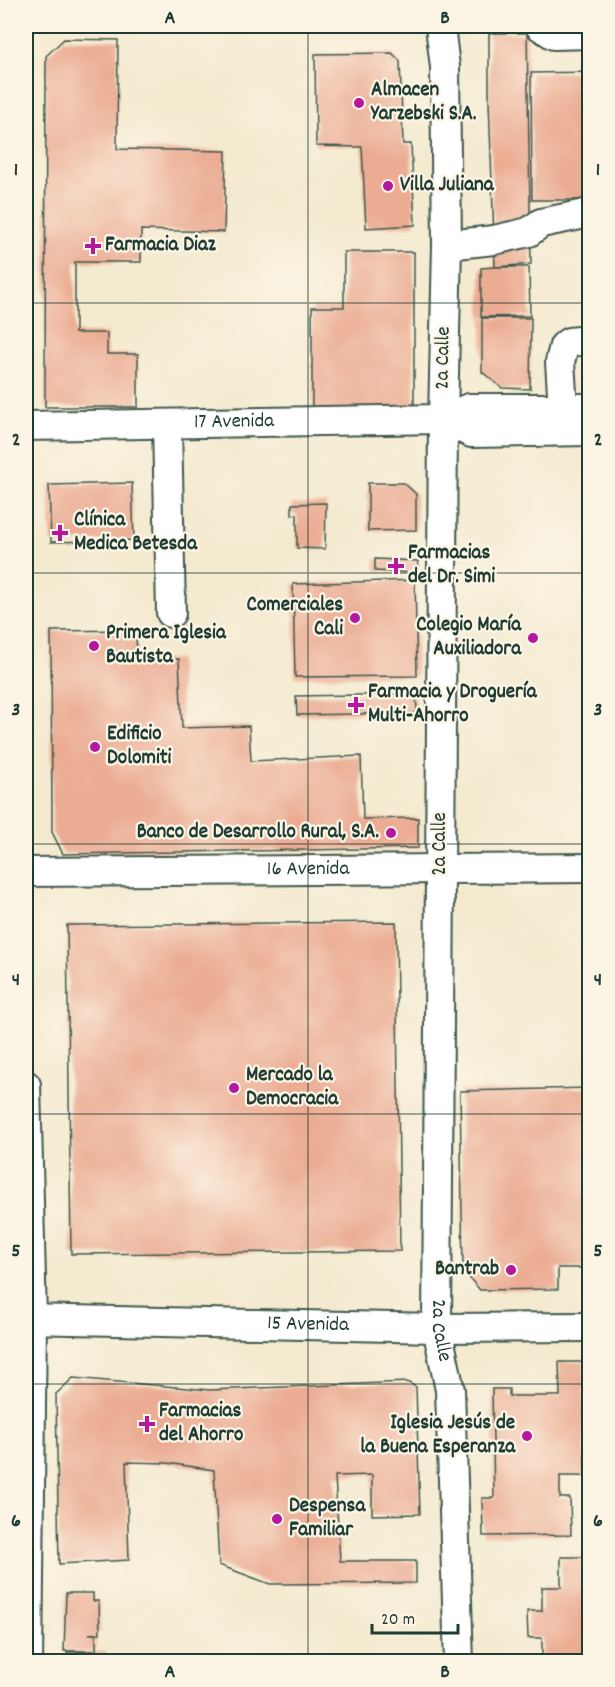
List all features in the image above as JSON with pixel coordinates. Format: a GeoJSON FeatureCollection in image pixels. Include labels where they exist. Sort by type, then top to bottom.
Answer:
{"type":"FeatureCollection","features":[{"type":"Feature","properties":{"kind":"street","name":"2a Calle"},"geometry":{"type":"LineString","coordinates":[[441,26],[445,67],[447,245],[443,419],[437,1328],[450,1390],[459,1662]]}},
{"type":"Feature","properties":{"kind":"street"},"geometry":{"type":"LineString","coordinates":[[540,26],[554,35],[590,34]]}},
{"type":"Feature","properties":{"kind":"street"},"geometry":{"type":"LineString","coordinates":[[447,245],[494,240],[529,232],[541,223],[590,213]]}},
{"type":"Feature","properties":{"kind":"street"},"geometry":{"type":"LineString","coordinates":[[576,408],[560,362],[564,346],[575,340],[590,340]]}},
{"type":"Feature","properties":{"kind":"street","name":"17 Avenida"},"geometry":{"type":"LineString","coordinates":[[26,426],[443,419],[469,408],[576,408]]}},
{"type":"Feature","properties":{"kind":"street","name":"17 Avenida"},"geometry":{"type":"LineString","coordinates":[[443,419],[471,433],[590,431]]}},
{"type":"Feature","properties":{"kind":"street"},"geometry":{"type":"LineString","coordinates":[[167,424],[171,613]]}},
{"type":"Feature","properties":{"kind":"street","name":"16 Avenida"},"geometry":{"type":"LineString","coordinates":[[26,872],[590,868]]}},
{"type":"Feature","properties":{"kind":"street"},"geometry":{"type":"LineString","coordinates":[[26,1085],[29,1319],[28,1662]]}},
{"type":"Feature","properties":{"kind":"street","name":"15 Avenida"},"geometry":{"type":"LineString","coordinates":[[29,1319],[437,1328],[590,1327]]}},
{"type":"Feature","properties":{"kind":"building"},"geometry":{"type":"Polygon","coordinates":[[[489,33],[527,33],[531,264],[495,267],[489,33]]]}},
{"type":"Feature","properties":{"kind":"building"},"geometry":{"type":"Polygon","coordinates":[[[64,39],[118,40],[117,149],[226,151],[224,232],[141,230],[141,262],[75,262],[75,333],[107,333],[107,354],[138,354],[138,407],[45,407],[46,56],[64,39]]]}},
{"type":"Feature","properties":{"kind":"building","name":"Almacen Yarzebski S.A."},"geometry":{"type":"Polygon","coordinates":[[[392,53],[400,61],[403,144],[411,144],[415,225],[366,228],[362,147],[316,146],[315,54],[392,53]]]}},
{"type":"Feature","properties":{"kind":"building"},"geometry":{"type":"Polygon","coordinates":[[[590,72],[590,200],[532,200],[531,73],[590,72]]]}},
{"type":"Feature","properties":{"kind":"building"},"geometry":{"type":"Polygon","coordinates":[[[344,252],[414,252],[414,411],[312,411],[312,307],[344,307],[344,252]]]}},
{"type":"Feature","properties":{"kind":"building"},"geometry":{"type":"Polygon","coordinates":[[[529,267],[530,316],[481,317],[481,268],[529,267]]]}},
{"type":"Feature","properties":{"kind":"building"},"geometry":{"type":"Polygon","coordinates":[[[482,318],[531,318],[530,389],[502,388],[482,372],[482,318]]]}},
{"type":"Feature","properties":{"kind":"building"},"geometry":{"type":"Polygon","coordinates":[[[132,483],[134,540],[51,542],[49,485],[132,483]]]}},
{"type":"Feature","properties":{"kind":"building"},"geometry":{"type":"Polygon","coordinates":[[[368,483],[404,483],[416,494],[416,530],[368,531],[368,483]]]}},
{"type":"Feature","properties":{"kind":"building"},"geometry":{"type":"Polygon","coordinates":[[[326,503],[325,549],[297,548],[297,514],[292,515],[292,504],[326,503]]]}},
{"type":"Feature","properties":{"kind":"building","name":"Farmacias del Dr. Simi"},"geometry":{"type":"Polygon","coordinates":[[[375,559],[418,561],[417,573],[375,571],[375,559]]]}},
{"type":"Feature","properties":{"kind":"building","name":"Comerciales Cali"},"geometry":{"type":"Polygon","coordinates":[[[415,580],[417,676],[295,677],[293,584],[415,580]]]}},
{"type":"Feature","properties":{"kind":"building"},"geometry":{"type":"Polygon","coordinates":[[[136,630],[137,661],[179,659],[182,728],[249,726],[251,761],[361,756],[363,819],[418,818],[418,848],[63,854],[52,832],[51,631],[136,630]]]}},
{"type":"Feature","properties":{"kind":"building","name":"Farmacia y Droguería Multi-Ahorro"},"geometry":{"type":"Polygon","coordinates":[[[416,694],[417,713],[297,715],[296,696],[416,694]]]}},
{"type":"Feature","properties":{"kind":"building","name":"Mercado la Democracia"},"geometry":{"type":"Polygon","coordinates":[[[396,922],[400,1251],[71,1254],[67,925],[396,922]]]}},
{"type":"Feature","properties":{"kind":"building"},"geometry":{"type":"Polygon","coordinates":[[[590,1088],[590,1268],[558,1268],[558,1289],[480,1290],[463,1271],[460,1091],[590,1088]]]}},
{"type":"Feature","properties":{"kind":"building","name":"Iglesia Jesús de la Buena Esperanza"},"geometry":{"type":"Polygon","coordinates":[[[559,1362],[584,1362],[585,1476],[560,1476],[560,1498],[570,1498],[571,1535],[483,1536],[482,1498],[494,1498],[492,1389],[509,1389],[509,1396],[560,1396],[559,1362]]]}},
{"type":"Feature","properties":{"kind":"building"},"geometry":{"type":"Polygon","coordinates":[[[73,1378],[210,1390],[407,1382],[416,1387],[420,1514],[372,1515],[372,1475],[335,1476],[340,1561],[416,1561],[416,1583],[270,1584],[219,1565],[214,1470],[167,1463],[126,1462],[129,1560],[59,1564],[56,1394],[73,1378]]]}},
{"type":"Feature","properties":{"kind":"building"},"geometry":{"type":"Polygon","coordinates":[[[561,1557],[590,1557],[590,1661],[542,1662],[542,1638],[528,1638],[527,1611],[542,1611],[542,1587],[561,1587],[561,1557]]]}},
{"type":"Feature","properties":{"kind":"building"},"geometry":{"type":"Polygon","coordinates":[[[66,1593],[93,1593],[93,1601],[99,1601],[100,1633],[89,1634],[96,1634],[96,1651],[64,1651],[66,1593]]]}},
{"type":"Feature","properties":{"kind":"building"},"geometry":{"type":"Polygon","coordinates":[[[67,1652],[106,1652],[106,1662],[67,1662],[67,1652]]]}},
{"type":"Feature","properties":{"kind":"place","name":"Almacen Yarzebski S.A."},"geometry":{"type":"Point","coordinates":[359,103]}},
{"type":"Feature","properties":{"kind":"place","name":"Villa Juliana"},"geometry":{"type":"Point","coordinates":[388,186]}},
{"type":"Feature","properties":{"kind":"place","name":"Farmacia Diaz"},"geometry":{"type":"Point","coordinates":[93,246]}},
{"type":"Feature","properties":{"kind":"place","name":"Clínica Medica Betesda"},"geometry":{"type":"Point","coordinates":[60,533]}},
{"type":"Feature","properties":{"kind":"place","name":"Farmacias del Dr. Simi"},"geometry":{"type":"Point","coordinates":[396,566]}},
{"type":"Feature","properties":{"kind":"place","name":"Comerciales Cali"},"geometry":{"type":"Point","coordinates":[355,618]}},
{"type":"Feature","properties":{"kind":"place","name":"Colegio María Auxiliadora"},"geometry":{"type":"Point","coordinates":[533,638]}},
{"type":"Feature","properties":{"kind":"place","name":"Primera Iglesia Bautista"},"geometry":{"type":"Point","coordinates":[94,646]}},
{"type":"Feature","properties":{"kind":"place","name":"Farmacia y Droguería Multi-Ahorro"},"geometry":{"type":"Point","coordinates":[356,705]}},
{"type":"Feature","properties":{"kind":"place","name":"Edificio Dolomiti"},"geometry":{"type":"Point","coordinates":[95,747]}},
{"type":"Feature","properties":{"kind":"place","name":"Banco de Desarrollo Rural, S.A."},"geometry":{"type":"Point","coordinates":[391,833]}},
{"type":"Feature","properties":{"kind":"place","name":"Mercado la Democracia"},"geometry":{"type":"Point","coordinates":[234,1088]}},
{"type":"Feature","properties":{"kind":"place","name":"Bantrab"},"geometry":{"type":"Point","coordinates":[511,1270]}},
{"type":"Feature","properties":{"kind":"place","name":"Farmacias del Ahorro"},"geometry":{"type":"Point","coordinates":[147,1424]}},
{"type":"Feature","properties":{"kind":"place","name":"Iglesia Jesús de la Buena Esperanza"},"geometry":{"type":"Point","coordinates":[527,1436]}},
{"type":"Feature","properties":{"kind":"place","name":"Despensa Familiar"},"geometry":{"type":"Point","coordinates":[277,1519]}}]}
